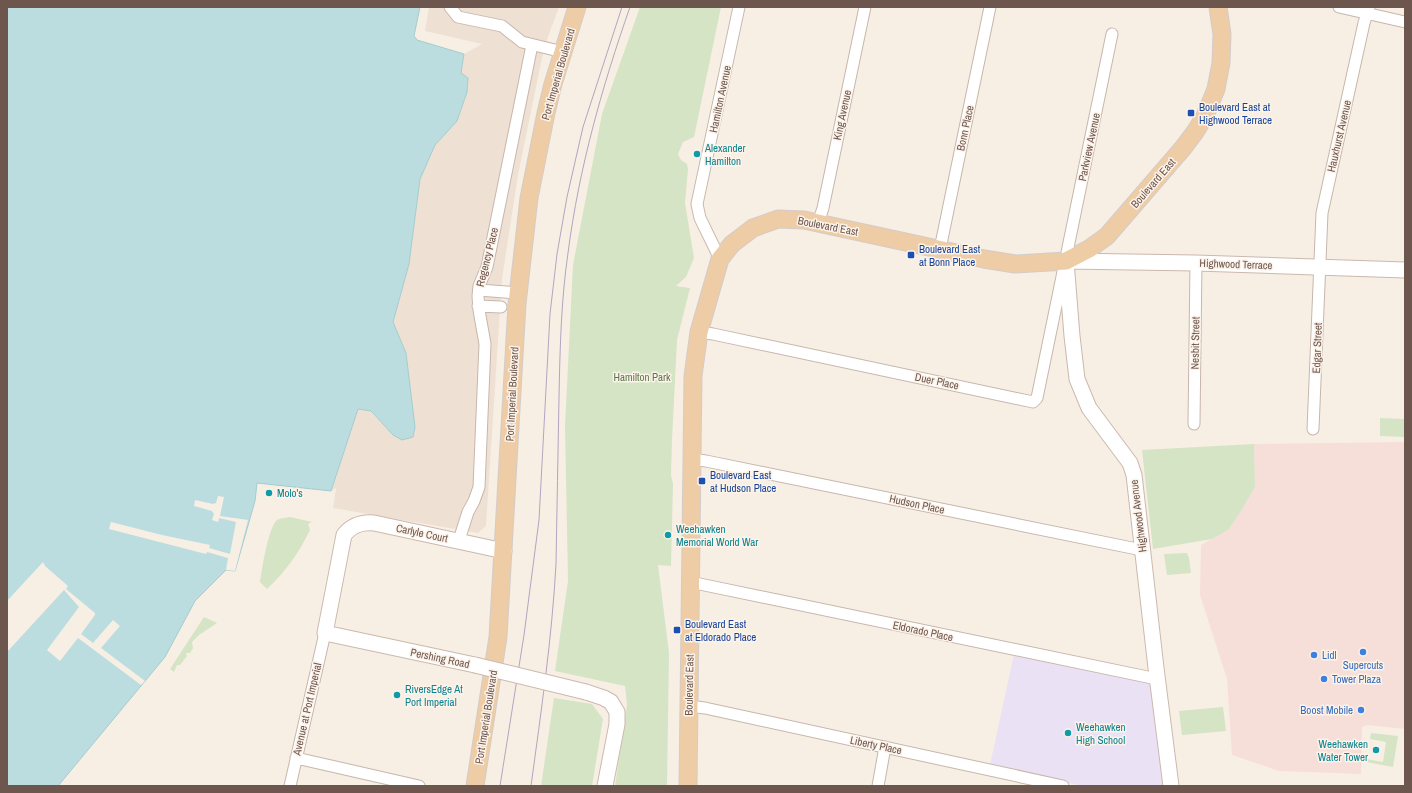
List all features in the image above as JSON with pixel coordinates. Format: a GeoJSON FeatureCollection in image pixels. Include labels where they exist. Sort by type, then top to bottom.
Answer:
{"type":"FeatureCollection","features":[{"type":"Feature","properties":{"kind":"main road","name":"Port Imperial Boulevard"},"geometry":{"type":"LineString","coordinates":[[475,786],[498,637],[518,293],[529,198],[546,113],[577,7]]}},
{"type":"Feature","properties":{"kind":"main road","name":"Boulevard East"},"geometry":{"type":"LineString","coordinates":[[688,786],[693,376],[699,332],[720,258],[732,244],[753,228],[778,219],[804,220],[1015,264],[1066,261],[1089,249],[1107,236],[1183,148],[1200,125],[1216,89],[1221,63],[1222,34],[1218,7]]}},
{"type":"Feature","properties":{"kind":"street"},"geometry":{"type":"LineString","coordinates":[[450,7],[458,17],[502,26],[522,42],[563,52]]}},
{"type":"Feature","properties":{"kind":"street","name":"Hamilton Avenue"},"geometry":{"type":"LineString","coordinates":[[720,258],[700,218],[697,204],[739,7]]}},
{"type":"Feature","properties":{"kind":"street","name":"King Avenue"},"geometry":{"type":"LineString","coordinates":[[818,223],[823,208],[865,7]]}},
{"type":"Feature","properties":{"kind":"street","name":"Bonn Place"},"geometry":{"type":"LineString","coordinates":[[940,249],[990,7]]}},
{"type":"Feature","properties":{"kind":"street"},"geometry":{"type":"LineString","coordinates":[[1339,7],[1368,10],[1405,22]]}},
{"type":"Feature","properties":{"kind":"street","name":"Hauxhurst Avenue"},"geometry":{"type":"LineString","coordinates":[[1320,266],[1322,213],[1368,10]]}},
{"type":"Feature","properties":{"kind":"street","name":"Parkview Avenue"},"geometry":{"type":"LineString","coordinates":[[1066,261],[1112,34]]}},
{"type":"Feature","properties":{"kind":"street","name":"Regency Place"},"geometry":{"type":"LineString","coordinates":[[459,540],[468,512],[479,487],[485,344],[478,306],[479,290],[487,267],[532,45]]}},
{"type":"Feature","properties":{"kind":"street","name":"Highwood Terrace"},"geometry":{"type":"LineString","coordinates":[[1066,261],[1320,266],[1405,270]]}},
{"type":"Feature","properties":{"kind":"street","name":"Duer Place"},"geometry":{"type":"LineString","coordinates":[[699,332],[1033,402],[1037,398],[1066,261]]}},
{"type":"Feature","properties":{"kind":"street","name":"Highwood Avenue"},"geometry":{"type":"LineString","coordinates":[[1066,261],[1077,379],[1089,408],[1130,463],[1134,476],[1157,679],[1171,786]]}},
{"type":"Feature","properties":{"kind":"street","name":"Nesbit Street"},"geometry":{"type":"LineString","coordinates":[[1194,424],[1196,263]]}},
{"type":"Feature","properties":{"kind":"street","name":"Edgar Street"},"geometry":{"type":"LineString","coordinates":[[1313,429],[1320,266]]}},
{"type":"Feature","properties":{"kind":"street"},"geometry":{"type":"LineString","coordinates":[[479,290],[518,293]]}},
{"type":"Feature","properties":{"kind":"street"},"geometry":{"type":"LineString","coordinates":[[478,306],[501,307]]}},
{"type":"Feature","properties":{"kind":"street","name":"Hudson Place"},"geometry":{"type":"LineString","coordinates":[[692,459],[1142,550]]}},
{"type":"Feature","properties":{"kind":"street","name":"Carlyle Court"},"geometry":{"type":"LineString","coordinates":[[325,632],[344,535],[356,524],[366,522],[374,523],[459,540],[504,551]]}},
{"type":"Feature","properties":{"kind":"street","name":"Eldorado Place"},"geometry":{"type":"LineString","coordinates":[[690,582],[1157,679]]}},
{"type":"Feature","properties":{"kind":"street","name":"Pershing Road"},"geometry":{"type":"LineString","coordinates":[[325,632],[475,665],[586,692],[611,702],[617,712],[617,724],[605,786]]}},
{"type":"Feature","properties":{"kind":"street","name":"Avenue at Port Imperial"},"geometry":{"type":"LineString","coordinates":[[290,786],[325,632]]}},
{"type":"Feature","properties":{"kind":"street","name":"Liberty Place"},"geometry":{"type":"LineString","coordinates":[[689,706],[705,708],[885,747],[1026,782],[1063,786]]}},
{"type":"Feature","properties":{"kind":"street"},"geometry":{"type":"LineString","coordinates":[[878,786],[885,747]]}},
{"type":"Feature","properties":{"kind":"street"},"geometry":{"type":"LineString","coordinates":[[296,758],[419,786]]}},
{"type":"Feature","properties":{"kind":"shaded area"},"geometry":{"type":"Polygon","coordinates":[[[429,7],[559,7],[542,58],[518,175],[502,279],[486,526],[478,533],[333,508],[336,488],[331,491],[358,409],[370,411],[393,435],[413,437],[415,427],[406,353],[393,322],[409,264],[420,179],[435,145],[457,121],[467,92],[468,78],[461,73],[464,54],[482,44],[425,31],[429,7]]]}},
{"type":"Feature","properties":{"kind":"shaded area"},"geometry":{"type":"Polygon","coordinates":[[[1405,442],[1405,729],[1367,725],[1362,727],[1361,774],[1279,771],[1232,755],[1227,679],[1200,595],[1201,545],[1228,530],[1255,487],[1254,444],[1405,442]]]}},
{"type":"Feature","properties":{"kind":"shaded area"},"geometry":{"type":"Polygon","coordinates":[[[1015,649],[1153,678],[1164,786],[1082,786],[990,765],[1015,649]]]}},
{"type":"Feature","properties":{"kind":"green space","name":"Hamilton Park"},"geometry":{"type":"Polygon","coordinates":[[[640,7],[721,7],[694,137],[683,142],[678,154],[681,160],[687,164],[688,169],[685,203],[694,258],[686,277],[676,286],[690,288],[677,340],[671,475],[673,484],[671,566],[658,565],[669,653],[667,786],[615,786],[627,704],[625,686],[555,671],[568,581],[565,426],[573,265],[602,114],[640,7]]]}},
{"type":"Feature","properties":{"kind":"green space"},"geometry":{"type":"Polygon","coordinates":[[[1380,418],[1405,419],[1405,437],[1380,436],[1380,418]]]}},
{"type":"Feature","properties":{"kind":"green space"},"geometry":{"type":"Polygon","coordinates":[[[1254,444],[1255,487],[1228,530],[1212,539],[1153,549],[1142,450],[1254,444]]]}},
{"type":"Feature","properties":{"kind":"green space"},"geometry":{"type":"Polygon","coordinates":[[[290,517],[312,522],[308,524],[310,530],[292,561],[267,589],[260,582],[271,531],[277,520],[290,517]]]}},
{"type":"Feature","properties":{"kind":"green space"},"geometry":{"type":"Polygon","coordinates":[[[1187,553],[1191,573],[1167,575],[1164,554],[1187,553]]]}},
{"type":"Feature","properties":{"kind":"green space"},"geometry":{"type":"Polygon","coordinates":[[[204,617],[217,623],[199,635],[192,642],[193,648],[190,653],[186,653],[187,656],[180,665],[177,665],[174,672],[170,669],[204,617]]]}},
{"type":"Feature","properties":{"kind":"green space"},"geometry":{"type":"Polygon","coordinates":[[[554,698],[592,704],[603,719],[592,786],[541,786],[554,698]]]}},
{"type":"Feature","properties":{"kind":"green space"},"geometry":{"type":"Polygon","coordinates":[[[1223,707],[1226,731],[1182,735],[1179,711],[1223,707]]]}},
{"type":"Feature","properties":{"kind":"green space"},"geometry":{"type":"Polygon","coordinates":[[[1371,733],[1398,736],[1393,767],[1366,762],[1366,759],[1383,762],[1386,742],[1370,739],[1371,733]]]}},
{"type":"Feature","properties":{"kind":"water"},"geometry":{"type":"Polygon","coordinates":[[[7,7],[420,7],[414,36],[417,40],[464,54],[461,73],[468,78],[467,92],[457,121],[435,145],[420,179],[409,264],[393,322],[406,353],[415,427],[413,437],[402,440],[393,435],[371,411],[358,409],[331,491],[257,483],[255,501],[235,571],[226,570],[195,601],[165,657],[58,786],[7,786],[7,7]]]}},
{"type":"Feature","properties":{"kind":"pier"},"geometry":{"type":"Polygon","coordinates":[[[218,496],[224,497],[220,516],[248,520],[235,571],[226,570],[228,558],[207,552],[206,554],[109,529],[111,522],[210,545],[209,548],[230,554],[236,522],[219,518],[218,522],[212,520],[214,514],[212,511],[194,506],[195,500],[213,504],[216,503],[218,496]]]}},
{"type":"Feature","properties":{"kind":"pier"},"geometry":{"type":"Polygon","coordinates":[[[43,562],[45,566],[68,586],[66,589],[95,613],[81,634],[93,643],[113,620],[120,626],[101,648],[145,681],[141,685],[78,638],[60,661],[47,650],[79,607],[64,590],[7,652],[7,601],[43,562]]]}},
{"type":"Feature","properties":{"kind":"tram line"},"geometry":{"type":"LineString","coordinates":[[500,786],[524,635],[539,520],[550,314],[557,254],[567,197],[583,127],[622,7]]}},
{"type":"Feature","properties":{"kind":"tram line"},"geometry":{"type":"LineString","coordinates":[[531,786],[546,675],[556,564],[560,343],[566,271],[578,190],[585,159],[610,67],[630,7]]}},
{"type":"Feature","properties":{"kind":"place","name":"Boulevard East at Highwood Terrace"},"geometry":{"type":"Point","coordinates":[1191,113]}},
{"type":"Feature","properties":{"kind":"place","name":"Alexander Hamilton"},"geometry":{"type":"Point","coordinates":[697,154]}},
{"type":"Feature","properties":{"kind":"place","name":"Boulevard East at Bonn Place"},"geometry":{"type":"Point","coordinates":[911,255]}},
{"type":"Feature","properties":{"kind":"place","name":"Boulevard East at Hudson Place"},"geometry":{"type":"Point","coordinates":[702,481]}},
{"type":"Feature","properties":{"kind":"place","name":"Molo's"},"geometry":{"type":"Point","coordinates":[269,493]}},
{"type":"Feature","properties":{"kind":"place","name":"Weehawken Memorial World War"},"geometry":{"type":"Point","coordinates":[668,535]}},
{"type":"Feature","properties":{"kind":"place","name":"Boulevard East at Eldorado Place"},"geometry":{"type":"Point","coordinates":[677,630]}},
{"type":"Feature","properties":{"kind":"place","name":"Supercuts"},"geometry":{"type":"Point","coordinates":[1363,652]}},
{"type":"Feature","properties":{"kind":"place","name":"Lidl"},"geometry":{"type":"Point","coordinates":[1314,655]}},
{"type":"Feature","properties":{"kind":"place","name":"Tower Plaza"},"geometry":{"type":"Point","coordinates":[1324,679]}},
{"type":"Feature","properties":{"kind":"place","name":"RiversEdge At Port Imperial"},"geometry":{"type":"Point","coordinates":[397,695]}},
{"type":"Feature","properties":{"kind":"place","name":"Boost Mobile"},"geometry":{"type":"Point","coordinates":[1361,710]}},
{"type":"Feature","properties":{"kind":"place","name":"Weehawken High School"},"geometry":{"type":"Point","coordinates":[1068,733]}},
{"type":"Feature","properties":{"kind":"place","name":"Weehawken Water Tower"},"geometry":{"type":"Point","coordinates":[1376,750]}}]}
